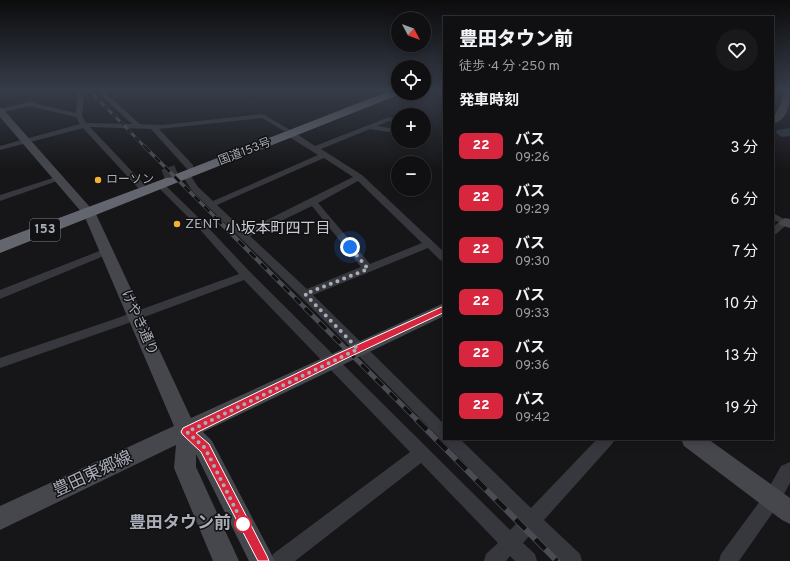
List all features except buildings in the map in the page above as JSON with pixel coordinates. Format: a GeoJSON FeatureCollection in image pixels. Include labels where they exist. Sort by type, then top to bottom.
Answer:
{"type":"FeatureCollection","features":[{"type":"Feature","properties":{"kind":"highway","name":"国道153号"},"geometry":{"type":"LineString","coordinates":[[0,247],[327,116]]}},
{"type":"Feature","properties":{"kind":"highway","name":"国道153号"},"geometry":{"type":"LineString","coordinates":[[289,132],[332,116]]}},
{"type":"Feature","properties":{"kind":"highway","name":"国道153号"},"geometry":{"type":"LineString","coordinates":[[0,239],[88,211],[141,186],[176,176]]}},
{"type":"Feature","properties":{"kind":"street","name":"けやき通り"},"geometry":{"type":"LineString","coordinates":[[4,116],[88,211],[187,432],[205,448],[262,561]]}},
{"type":"Feature","properties":{"kind":"street"},"geometry":{"type":"LineString","coordinates":[[79,116],[84,125],[141,186]]}},
{"type":"Feature","properties":{"kind":"street"},"geometry":{"type":"LineString","coordinates":[[127,116],[139,127]]}},
{"type":"Feature","properties":{"kind":"street"},"geometry":{"type":"LineString","coordinates":[[0,148],[84,125],[153,128],[262,116]]}},
{"type":"Feature","properties":{"kind":"street"},"geometry":{"type":"LineString","coordinates":[[263,116],[359,177],[443,257]]}},
{"type":"Feature","properties":{"kind":"street"},"geometry":{"type":"LineString","coordinates":[[315,149],[368,127],[389,119],[391,120]]}},
{"type":"Feature","properties":{"kind":"street"},"geometry":{"type":"LineString","coordinates":[[368,127],[391,129]]}},
{"type":"Feature","properties":{"kind":"street"},"geometry":{"type":"LineString","coordinates":[[153,128],[199,223],[246,275],[330,362],[511,542],[528,561]]}},
{"type":"Feature","properties":{"kind":"street"},"geometry":{"type":"LineString","coordinates":[[212,204],[324,155]]}},
{"type":"Feature","properties":{"kind":"street"},"geometry":{"type":"LineString","coordinates":[[176,176],[195,189],[245,235],[443,433]]}},
{"type":"Feature","properties":{"kind":"street"},"geometry":{"type":"LineString","coordinates":[[245,235],[314,202],[359,177]]}},
{"type":"Feature","properties":{"kind":"street"},"geometry":{"type":"LineString","coordinates":[[0,198],[59,179]]}},
{"type":"Feature","properties":{"kind":"street"},"geometry":{"type":"LineString","coordinates":[[314,202],[368,269]]}},
{"type":"Feature","properties":{"kind":"street"},"geometry":{"type":"LineString","coordinates":[[774,231],[783,221]]}},
{"type":"Feature","properties":{"kind":"street"},"geometry":{"type":"LineString","coordinates":[[305,294],[429,244]]}},
{"type":"Feature","properties":{"kind":"street"},"geometry":{"type":"LineString","coordinates":[[0,295],[107,251]]}},
{"type":"Feature","properties":{"kind":"street"},"geometry":{"type":"LineString","coordinates":[[0,363],[246,275]]}},
{"type":"Feature","properties":{"kind":"street","name":"豊田東郷線"},"geometry":{"type":"LineString","coordinates":[[0,518],[187,432],[330,362],[443,309]]}},
{"type":"Feature","properties":{"kind":"street","name":"けやき通り"},"geometry":{"type":"LineString","coordinates":[[187,432],[184,468],[226,561]]}},
{"type":"Feature","properties":{"kind":"street"},"geometry":{"type":"LineString","coordinates":[[450,440],[573,561]]}},
{"type":"Feature","properties":{"kind":"street"},"geometry":{"type":"LineString","coordinates":[[493,561],[533,520],[606,440]]}},
{"type":"Feature","properties":{"kind":"street"},"geometry":{"type":"LineString","coordinates":[[693,440],[790,512]]}},
{"type":"Feature","properties":{"kind":"street"},"geometry":{"type":"LineString","coordinates":[[280,561],[422,453]]}},
{"type":"Feature","properties":{"kind":"street"},"geometry":{"type":"LineString","coordinates":[[728,561],[772,499],[787,472],[790,470]]}},
{"type":"Feature","properties":{"kind":"waterway"},"geometry":{"type":"LineString","coordinates":[[782,133],[790,132]]}},
{"type":"Feature","properties":{"kind":"tunnel"},"geometry":{"type":"LineString","coordinates":[[164,177],[177,172]]}},
{"type":"Feature","properties":{"kind":"railway"},"geometry":{"type":"LineString","coordinates":[[115,116],[146,148]]}},
{"type":"Feature","properties":{"kind":"railway"},"geometry":{"type":"LineString","coordinates":[[146,148],[216,218]]}},
{"type":"Feature","properties":{"kind":"railway"},"geometry":{"type":"LineString","coordinates":[[216,218],[306,309]]}},
{"type":"Feature","properties":{"kind":"railway"},"geometry":{"type":"LineString","coordinates":[[306,309],[417,420]]}},
{"type":"Feature","properties":{"kind":"railway"},"geometry":{"type":"LineString","coordinates":[[417,420],[557,561]]}},
{"type":"Feature","properties":{"kind":"bus line","name":"22"},"geometry":{"type":"LineString","coordinates":[[262,561],[205,448],[187,432],[340,357],[443,309]]}},
{"type":"Feature","properties":{"kind":"place","name":"ローソン"},"geometry":{"type":"Point","coordinates":[98,180]}},
{"type":"Feature","properties":{"kind":"place","name":"ZENT"},"geometry":{"type":"Point","coordinates":[177,224]}},
{"type":"Feature","properties":{"kind":"place","name":"豊田タウン前"},"geometry":{"type":"Point","coordinates":[243,524]}},
{"type":"Feature","properties":{"kind":"district","name":"小坂本町四丁目"},"geometry":{"type":"Point","coordinates":[278,229]}},
{"type":"Feature","properties":{"kind":"route"},"geometry":{"type":"LineString","coordinates":[[243,524],[205,448],[187,432],[358,349],[305,294],[368,269],[350,247]]}}]}
